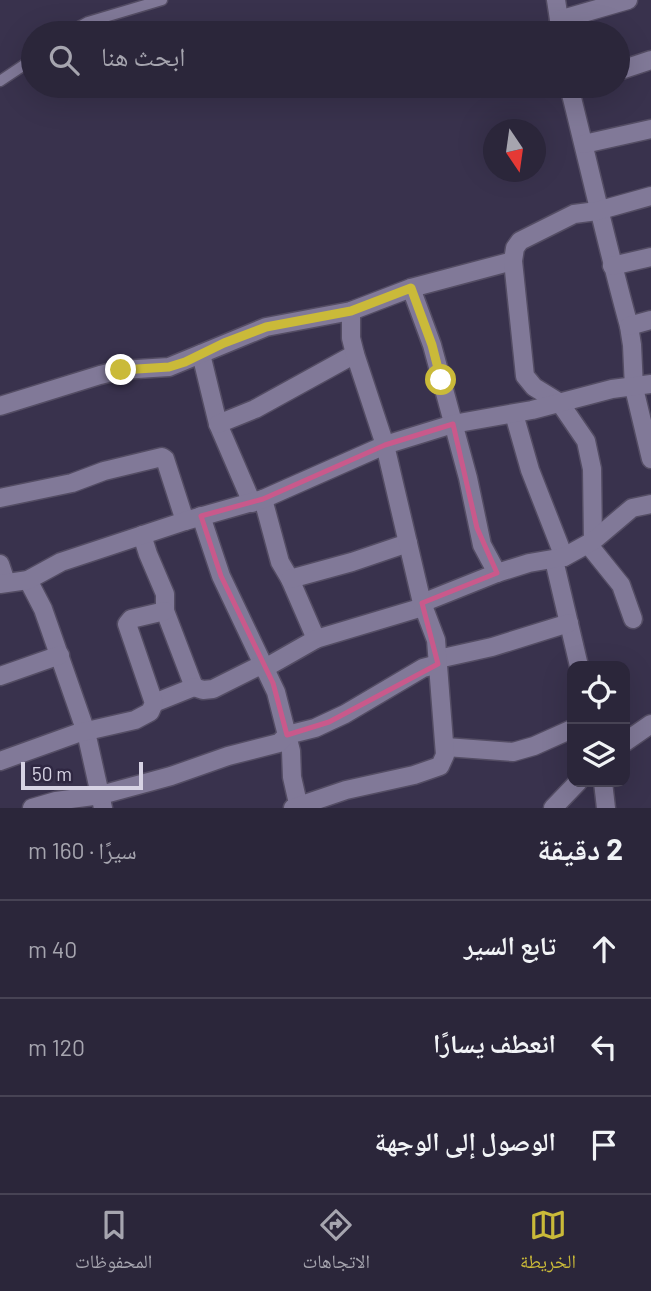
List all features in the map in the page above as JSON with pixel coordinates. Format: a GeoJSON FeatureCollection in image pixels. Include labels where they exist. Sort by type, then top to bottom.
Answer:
{"type":"FeatureCollection","features":[{"type":"Feature","properties":{"kind":"street"},"geometry":{"type":"LineString","coordinates":[[556,0],[559,21]]}},
{"type":"Feature","properties":{"kind":"street"},"geometry":{"type":"LineString","coordinates":[[575,21],[628,0]]}},
{"type":"Feature","properties":{"kind":"street"},"geometry":{"type":"LineString","coordinates":[[630,67],[651,60]]}},
{"type":"Feature","properties":{"kind":"street"},"geometry":{"type":"LineString","coordinates":[[572,98],[597,211],[629,326],[642,386],[651,459]]}},
{"type":"Feature","properties":{"kind":"street"},"geometry":{"type":"LineString","coordinates":[[584,144],[651,130]]}},
{"type":"Feature","properties":{"kind":"street"},"geometry":{"type":"LineString","coordinates":[[633,619],[621,585],[590,543],[592,469],[586,440],[560,403],[534,387],[525,376],[513,261],[515,248],[520,241],[574,214],[597,211],[651,196]]}},
{"type":"Feature","properties":{"kind":"street"},"geometry":{"type":"LineString","coordinates":[[612,266],[651,257]]}},
{"type":"Feature","properties":{"kind":"street"},"geometry":{"type":"LineString","coordinates":[[0,406],[100,374],[169,367],[266,327],[351,311],[411,288],[513,261]]}},
{"type":"Feature","properties":{"kind":"street"},"geometry":{"type":"LineString","coordinates":[[411,288],[432,345],[468,478],[482,545],[497,573]]}},
{"type":"Feature","properties":{"kind":"street"},"geometry":{"type":"LineString","coordinates":[[0,498],[72,483],[104,471],[162,457],[276,692],[292,760],[297,807],[362,785],[414,775],[440,766],[446,747],[436,640],[423,605],[385,445],[355,354],[351,338],[351,311]]}},
{"type":"Feature","properties":{"kind":"street"},"geometry":{"type":"LineString","coordinates":[[629,326],[651,320]]}},
{"type":"Feature","properties":{"kind":"street"},"geometry":{"type":"LineString","coordinates":[[201,354],[218,424],[257,501],[276,553],[316,639]]}},
{"type":"Feature","properties":{"kind":"street"},"geometry":{"type":"LineString","coordinates":[[218,424],[255,409],[355,354]]}},
{"type":"Feature","properties":{"kind":"street"},"geometry":{"type":"LineString","coordinates":[[0,564],[3,583],[28,580],[61,562],[257,501],[385,445],[453,424],[514,414],[612,389],[642,386]]}},
{"type":"Feature","properties":{"kind":"street"},"geometry":{"type":"LineString","coordinates":[[514,414],[559,559],[578,661]]}},
{"type":"Feature","properties":{"kind":"street"},"geometry":{"type":"LineString","coordinates":[[153,703],[194,687],[213,689],[257,667],[265,668],[316,639],[423,605],[497,573],[529,563],[559,559],[590,543],[623,513],[651,504]]}},
{"type":"Feature","properties":{"kind":"street"},"geometry":{"type":"LineString","coordinates":[[142,535],[165,594],[165,611],[194,687]]}},
{"type":"Feature","properties":{"kind":"street"},"geometry":{"type":"LineString","coordinates":[[290,579],[408,543]]}},
{"type":"Feature","properties":{"kind":"street"},"geometry":{"type":"LineString","coordinates":[[28,580],[43,609],[86,732],[102,801]]}},
{"type":"Feature","properties":{"kind":"street"},"geometry":{"type":"LineString","coordinates":[[0,761],[69,736],[145,716],[150,712],[153,703],[127,624],[131,619],[165,611]]}},
{"type":"Feature","properties":{"kind":"street"},"geometry":{"type":"LineString","coordinates":[[32,808],[56,801],[102,801],[228,756],[279,743],[287,736],[329,722],[423,668],[569,623]]}},
{"type":"Feature","properties":{"kind":"street"},"geometry":{"type":"LineString","coordinates":[[0,676],[60,655]]}},
{"type":"Feature","properties":{"kind":"street"},"geometry":{"type":"LineString","coordinates":[[630,739],[651,724]]}},
{"type":"Feature","properties":{"kind":"street"},"geometry":{"type":"LineString","coordinates":[[446,747],[513,752],[567,731]]}},
{"type":"Feature","properties":{"kind":"street"},"geometry":{"type":"LineString","coordinates":[[553,808],[573,787]]}},
{"type":"Feature","properties":{"kind":"street"},"geometry":{"type":"LineString","coordinates":[[604,787],[606,808]]}},
{"type":"Feature","properties":{"kind":"lane"},"geometry":{"type":"LineString","coordinates":[[91,21],[162,0]]}},
{"type":"Feature","properties":{"kind":"lane"},"geometry":{"type":"LineString","coordinates":[[0,81],[21,67]]}},
{"type":"Feature","properties":{"kind":"highlighted area"},"geometry":{"type":"Polygon","coordinates":[[[453,424],[477,528],[497,573],[422,603],[438,664],[329,722],[287,735],[273,683],[221,576],[201,516],[263,499],[385,445],[453,424]]]}},
{"type":"Feature","properties":{"kind":"route"},"geometry":{"type":"LineString","coordinates":[[121,370],[169,367],[266,327],[351,311],[411,288],[432,345],[441,380]]}}]}
